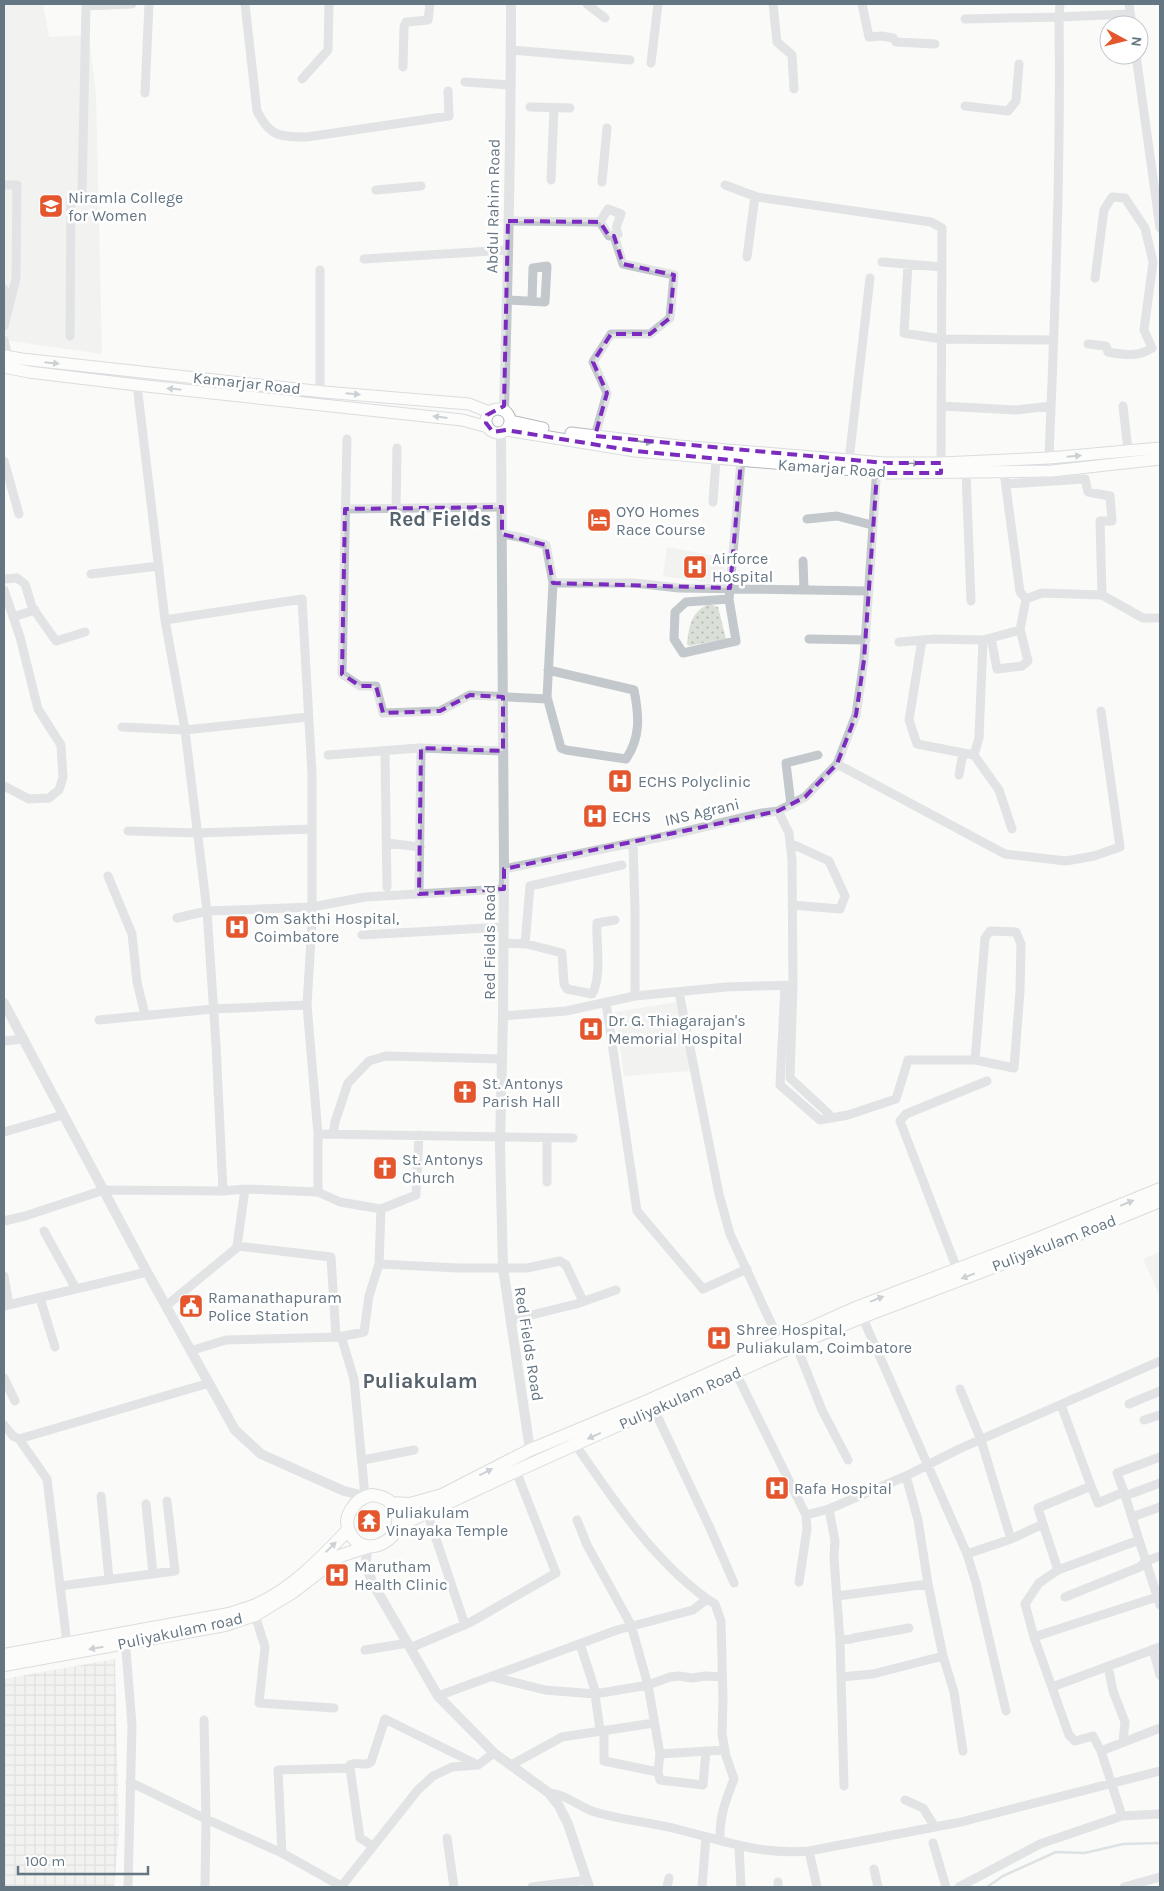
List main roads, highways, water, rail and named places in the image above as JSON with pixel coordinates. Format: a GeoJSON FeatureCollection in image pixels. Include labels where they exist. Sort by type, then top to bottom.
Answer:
{"type":"FeatureCollection","features":[{"type":"Feature","properties":{"kind":"main road","name":"Kamarjar Road"},"geometry":{"type":"LineString","coordinates":[[5,360],[29,372],[462,420],[488,427]]}},
{"type":"Feature","properties":{"kind":"main road","name":"Kamarjar Road"},"geometry":{"type":"LineString","coordinates":[[5,360],[22,360],[320,391],[469,404],[489,412]]}},
{"type":"Feature","properties":{"kind":"main road"},"geometry":{"type":"LineString","coordinates":[[506,428],[508,412],[504,409],[496,408],[489,412],[486,419],[488,427],[493,432],[506,428],[535,427],[679,446],[849,460],[877,467]]}},
{"type":"Feature","properties":{"kind":"main road","name":"Kamarjar Road"},"geometry":{"type":"LineString","coordinates":[[506,428],[635,451],[716,459],[877,467],[941,468],[966,472],[1052,471],[1160,459]]}},
{"type":"Feature","properties":{"kind":"main road"},"geometry":{"type":"LineString","coordinates":[[941,468],[1160,448]]}},
{"type":"Feature","properties":{"kind":"main road","name":"Puliyakulam Road"},"geometry":{"type":"LineString","coordinates":[[514,1465],[530,1450],[652,1404],[957,1269],[1160,1189]]}},
{"type":"Feature","properties":{"kind":"main road","name":"Puliyakulam Road"},"geometry":{"type":"LineString","coordinates":[[782,1346],[796,1345],[860,1312],[1067,1239],[1160,1201]]}},
{"type":"Feature","properties":{"kind":"main road","name":"Puliyakulam Road"},"geometry":{"type":"LineString","coordinates":[[398,1526],[514,1465],[575,1444],[652,1404]]}},
{"type":"Feature","properties":{"kind":"main road"},"geometry":{"type":"LineString","coordinates":[[367,1547],[355,1540],[348,1530],[349,1514],[352,1506],[365,1496],[379,1496],[391,1503],[410,1504],[442,1495],[514,1465]]}},
{"type":"Feature","properties":{"kind":"main road"},"geometry":{"type":"LineString","coordinates":[[391,1503],[398,1518],[398,1526]]}},
{"type":"Feature","properties":{"kind":"main road","name":"Puliyakulam road"},"geometry":{"type":"LineString","coordinates":[[4,1655],[67,1643],[125,1638],[224,1625],[255,1615],[293,1592],[340,1556],[385,1543],[398,1526]]}},
{"type":"Feature","properties":{"kind":"main road","name":"Puliyakulam road"},"geometry":{"type":"LineString","coordinates":[[4,1665],[229,1614],[259,1604],[314,1565],[348,1530]]}},
{"type":"Feature","properties":{"kind":"waterway"},"geometry":{"type":"LineString","coordinates":[[987,1887],[1003,1876],[1056,1852],[1085,1853],[1123,1844],[1160,1843]]}},
{"type":"Feature","properties":{"kind":"place","name":"Niramla College for Women"},"geometry":{"type":"Point","coordinates":[51,206]}},
{"type":"Feature","properties":{"kind":"place","name":"OYO Homes Race Course"},"geometry":{"type":"Point","coordinates":[599,520]}},
{"type":"Feature","properties":{"kind":"place","name":"Airforce Hospital"},"geometry":{"type":"Point","coordinates":[695,567]}},
{"type":"Feature","properties":{"kind":"place","name":"ECHS Polyclinic"},"geometry":{"type":"Point","coordinates":[620,781]}},
{"type":"Feature","properties":{"kind":"place","name":"ECHS"},"geometry":{"type":"Point","coordinates":[595,816]}},
{"type":"Feature","properties":{"kind":"place","name":"Om Sakthi Hospital, Coimbatore"},"geometry":{"type":"Point","coordinates":[237,927]}},
{"type":"Feature","properties":{"kind":"place","name":"Dr. G. Thiagarajan's Memorial Hospital"},"geometry":{"type":"Point","coordinates":[591,1029]}},
{"type":"Feature","properties":{"kind":"place","name":"St. Antonys Parish Hall"},"geometry":{"type":"Point","coordinates":[465,1092]}},
{"type":"Feature","properties":{"kind":"place","name":"St. Antonys Church"},"geometry":{"type":"Point","coordinates":[385,1168]}},
{"type":"Feature","properties":{"kind":"place","name":"Ramanathapuram Police Station"},"geometry":{"type":"Point","coordinates":[191,1306]}},
{"type":"Feature","properties":{"kind":"place","name":"Shree Hospital, Puliakulam, Coimbatore"},"geometry":{"type":"Point","coordinates":[719,1338]}},
{"type":"Feature","properties":{"kind":"place","name":"Rafa Hospital"},"geometry":{"type":"Point","coordinates":[777,1488]}},
{"type":"Feature","properties":{"kind":"place","name":"Puliakulam Vinayaka Temple"},"geometry":{"type":"Point","coordinates":[369,1521]}},
{"type":"Feature","properties":{"kind":"place","name":"Marutham Health Clinic"},"geometry":{"type":"Point","coordinates":[337,1575]}},
{"type":"Feature","properties":{"kind":"district","name":"Red Fields"},"geometry":{"type":"Point","coordinates":[440,519]}},
{"type":"Feature","properties":{"kind":"district","name":"Puliakulam"},"geometry":{"type":"Point","coordinates":[420,1381]}}]}
